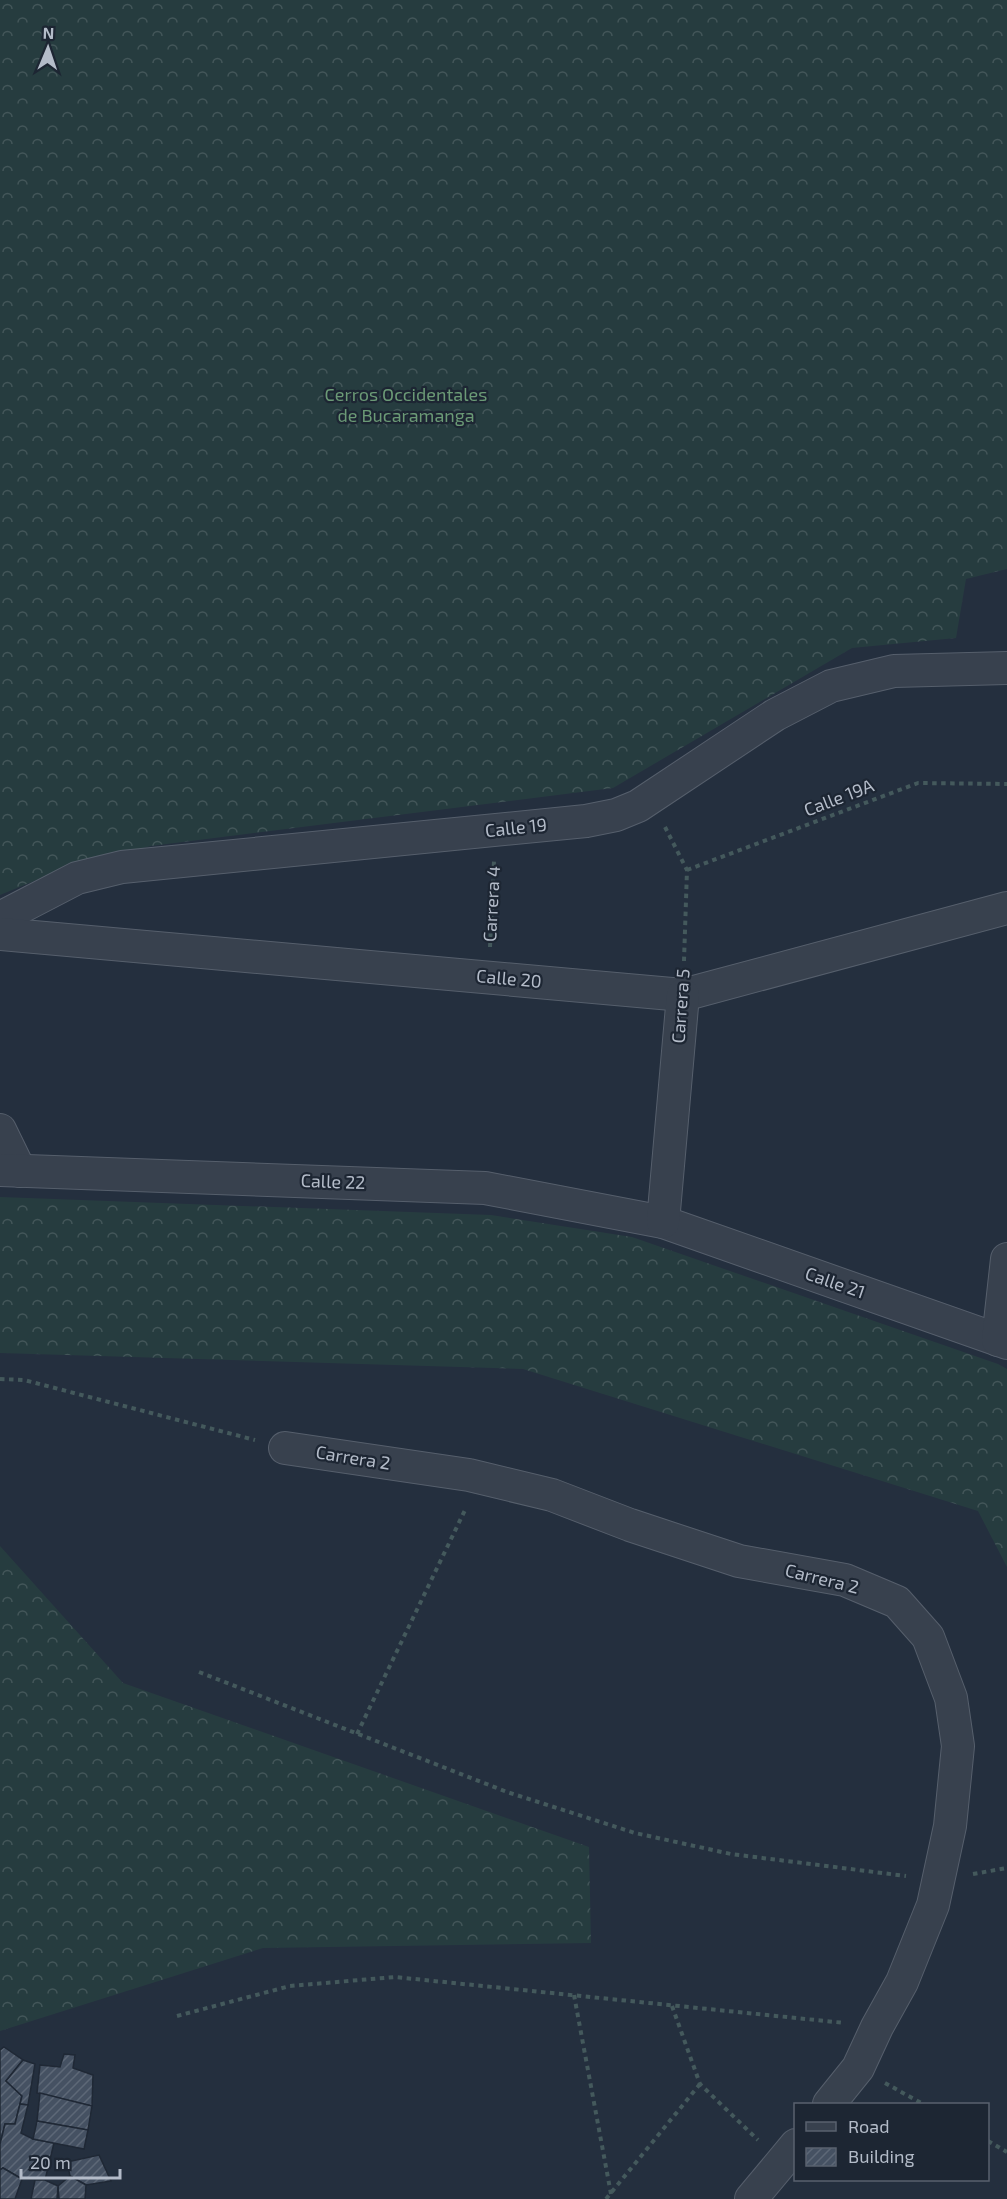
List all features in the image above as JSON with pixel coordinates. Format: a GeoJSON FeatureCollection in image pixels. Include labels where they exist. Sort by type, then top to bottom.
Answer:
{"type":"FeatureCollection","features":[{"type":"Feature","properties":{"kind":"street","name":"Calle 19"},"geometry":{"type":"LineString","coordinates":[[0,918],[77,878],[122,867],[586,821],[616,815],[651,798],[775,715],[831,686],[894,671],[1007,668]]}},
{"type":"Feature","properties":{"kind":"street","name":"Calle 20"},"geometry":{"type":"LineString","coordinates":[[0,934],[683,994],[1007,908]]}},
{"type":"Feature","properties":{"kind":"street","name":"Carrera 5"},"geometry":{"type":"LineString","coordinates":[[663,1222],[683,994]]}},
{"type":"Feature","properties":{"kind":"street"},"geometry":{"type":"LineString","coordinates":[[0,1130],[10,1171]]}},
{"type":"Feature","properties":{"kind":"street","name":"Calle 22"},"geometry":{"type":"LineString","coordinates":[[10,1171],[486,1188],[663,1222]]}},
{"type":"Feature","properties":{"kind":"street","name":"Calle 21"},"geometry":{"type":"LineString","coordinates":[[663,1222],[1002,1341]]}},
{"type":"Feature","properties":{"kind":"street"},"geometry":{"type":"LineString","coordinates":[[1002,1341],[1007,1259]]}},
{"type":"Feature","properties":{"kind":"street","name":"Carrera 2"},"geometry":{"type":"LineString","coordinates":[[285,1448],[481,1478],[552,1495],[630,1525],[739,1561],[845,1580],[897,1602],[928,1637],[951,1698],[958,1746],[950,1826],[939,1880],[933,1905],[902,1982],[877,2026],[858,2068],[830,2103]]}},
{"type":"Feature","properties":{"kind":"street"},"geometry":{"type":"LineString","coordinates":[[751,2199],[788,2154]]}},
{"type":"Feature","properties":{"kind":"path","name":"Calle 19A"},"geometry":{"type":"LineString","coordinates":[[687,870],[918,783],[1007,784]]}},
{"type":"Feature","properties":{"kind":"path","name":"Carrera 5"},"geometry":{"type":"LineString","coordinates":[[651,798],[687,870],[683,994]]}},
{"type":"Feature","properties":{"kind":"path","name":"Carrera 4"},"geometry":{"type":"LineString","coordinates":[[489,977],[496,830]]}},
{"type":"Feature","properties":{"kind":"path"},"geometry":{"type":"LineString","coordinates":[[0,1379],[24,1380],[285,1448]]}},
{"type":"Feature","properties":{"kind":"path"},"geometry":{"type":"LineString","coordinates":[[357,1734],[481,1478]]}},
{"type":"Feature","properties":{"kind":"path"},"geometry":{"type":"LineString","coordinates":[[198,1672],[507,1792],[635,1833],[731,1854],[939,1880]]}},
{"type":"Feature","properties":{"kind":"path"},"geometry":{"type":"LineString","coordinates":[[177,2016],[290,1986],[395,1977],[877,2026]]}},
{"type":"Feature","properties":{"kind":"path"},"geometry":{"type":"LineString","coordinates":[[574,1995],[611,2194]]}},
{"type":"Feature","properties":{"kind":"path"},"geometry":{"type":"LineString","coordinates":[[672,2006],[700,2084],[788,2154]]}},
{"type":"Feature","properties":{"kind":"path"},"geometry":{"type":"LineString","coordinates":[[858,2068],[921,2103]]}},
{"type":"Feature","properties":{"kind":"path"},"geometry":{"type":"LineString","coordinates":[[606,2199],[700,2084]]}},
{"type":"Feature","properties":{"kind":"path"},"geometry":{"type":"LineString","coordinates":[[989,2142],[1007,2152]]}},
{"type":"Feature","properties":{"kind":"green space","name":"Cerros Occidentales de Bucaramanga"},"geometry":{"type":"Polygon","coordinates":[[[0,0],[1007,0],[1007,569],[966,579],[956,638],[852,648],[613,788],[151,846],[68,867],[0,895],[0,0]]]}},
{"type":"Feature","properties":{"kind":"green space"},"geometry":{"type":"Polygon","coordinates":[[[0,1197],[491,1215],[632,1237],[998,1364],[1007,1369],[1007,1567],[978,1511],[523,1369],[0,1353],[0,1197]]]}},
{"type":"Feature","properties":{"kind":"green space"},"geometry":{"type":"Polygon","coordinates":[[[0,1546],[123,1683],[589,1847],[591,1943],[263,1948],[0,2031],[0,1546]]]}},
{"type":"Feature","properties":{"kind":"building"},"geometry":{"type":"Polygon","coordinates":[[[4,2047],[23,2060],[6,2081],[22,2096],[15,2124],[5,2124],[0,2144],[0,2050],[4,2047]]]}},
{"type":"Feature","properties":{"kind":"building"},"geometry":{"type":"Polygon","coordinates":[[[64,2054],[75,2055],[73,2068],[93,2075],[92,2106],[37,2093],[40,2065],[60,2067],[64,2054]]]}},
{"type":"Feature","properties":{"kind":"building"},"geometry":{"type":"Polygon","coordinates":[[[23,2060],[35,2064],[28,2105],[20,2104],[22,2096],[6,2081],[23,2060]]]}},
{"type":"Feature","properties":{"kind":"building"},"geometry":{"type":"Polygon","coordinates":[[[40,2093],[92,2106],[88,2130],[37,2121],[40,2093]]]}},
{"type":"Feature","properties":{"kind":"building"},"geometry":{"type":"Polygon","coordinates":[[[20,2104],[28,2105],[21,2133],[33,2139],[54,2143],[45,2180],[22,2179],[3,2168],[0,2170],[0,2144],[5,2124],[15,2124],[20,2104]]]}},
{"type":"Feature","properties":{"kind":"building"},"geometry":{"type":"Polygon","coordinates":[[[37,2121],[88,2130],[84,2149],[33,2139],[37,2121]]]}},
{"type":"Feature","properties":{"kind":"building"},"geometry":{"type":"Polygon","coordinates":[[[99,2155],[111,2181],[86,2185],[70,2176],[67,2162],[99,2155]]]}},
{"type":"Feature","properties":{"kind":"building"},"geometry":{"type":"Polygon","coordinates":[[[3,2168],[22,2179],[15,2199],[0,2199],[0,2170],[3,2168]]]}},
{"type":"Feature","properties":{"kind":"building"},"geometry":{"type":"Polygon","coordinates":[[[70,2176],[86,2185],[85,2199],[59,2199],[58,2186],[70,2176]]]}},
{"type":"Feature","properties":{"kind":"building"},"geometry":{"type":"Polygon","coordinates":[[[35,2180],[45,2180],[58,2186],[57,2199],[31,2199],[35,2180]]]}}]}
